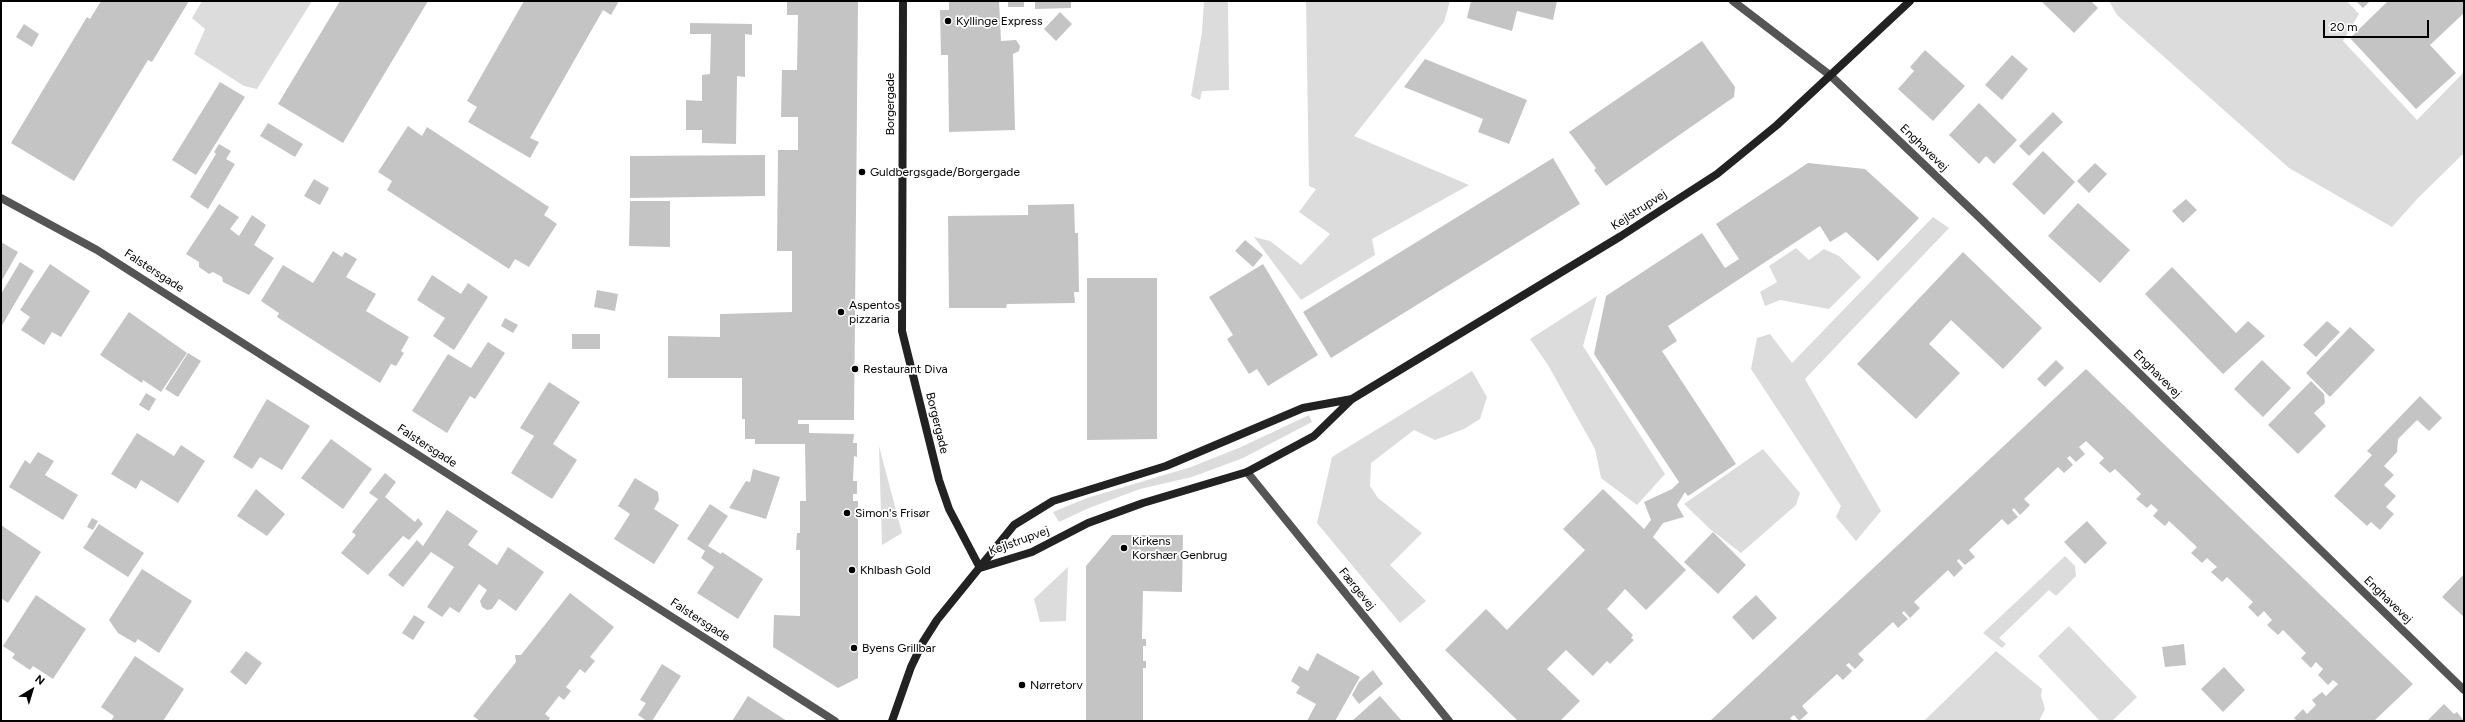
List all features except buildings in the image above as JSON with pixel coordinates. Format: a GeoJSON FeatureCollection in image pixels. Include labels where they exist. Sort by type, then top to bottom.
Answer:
{"type":"FeatureCollection","features":[{"type":"Feature","properties":{"kind":"street","name":"Borgergade"},"geometry":{"type":"LineString","coordinates":[[903,1],[902,331],[939,480],[949,509],[980,568]]}},
{"type":"Feature","properties":{"kind":"street","name":"Enghavevej"},"geometry":{"type":"LineString","coordinates":[[1733,1],[1831,76],[2062,297],[2280,512],[2464,690]]}},
{"type":"Feature","properties":{"kind":"street","name":"Kejlstrupvej"},"geometry":{"type":"LineString","coordinates":[[980,568],[1032,552],[1088,523],[1143,503],[1247,472],[1314,436],[1352,399],[1621,236],[1717,174],[1777,125],[1910,1]]}},
{"type":"Feature","properties":{"kind":"street","name":"Falstersgade"},"geometry":{"type":"LineString","coordinates":[[1,198],[97,250],[835,721]]}},
{"type":"Feature","properties":{"kind":"street","name":"Kejlstrupvej"},"geometry":{"type":"LineString","coordinates":[[980,568],[1014,525],[1052,501],[1166,466],[1302,408],[1352,399]]}},
{"type":"Feature","properties":{"kind":"street","name":"Færgevej"},"geometry":{"type":"LineString","coordinates":[[1247,472],[1449,721]]}},
{"type":"Feature","properties":{"kind":"street"},"geometry":{"type":"LineString","coordinates":[[892,721],[911,667],[923,642],[937,620],[980,568]]}},
{"type":"Feature","properties":{"kind":"shaded area"},"geometry":{"type":"Polygon","coordinates":[[[202,1],[312,1],[257,89],[244,86],[194,54],[205,29],[192,18],[202,1]]]}},
{"type":"Feature","properties":{"kind":"shaded area"},"geometry":{"type":"Polygon","coordinates":[[[1204,1],[1228,1],[1229,90],[1202,91],[1200,100],[1191,96],[1202,32],[1204,1]]]}},
{"type":"Feature","properties":{"kind":"shaded area"},"geometry":{"type":"Polygon","coordinates":[[[1306,1],[1450,1],[1444,22],[1354,136],[1469,185],[1372,239],[1375,255],[1301,300],[1254,237],[1270,241],[1301,265],[1330,234],[1299,212],[1316,189],[1309,186],[1306,1]]]}},
{"type":"Feature","properties":{"kind":"shaded area"},"geometry":{"type":"Polygon","coordinates":[[[2109,1],[2347,1],[2359,14],[2343,41],[2417,120],[2464,72],[2464,153],[2418,198],[2392,227],[2289,168],[2117,15],[2109,1]]]}},
{"type":"Feature","properties":{"kind":"shaded area"},"geometry":{"type":"Polygon","coordinates":[[[1933,217],[1949,228],[1805,379],[1881,511],[1856,541],[1836,517],[1841,506],[1751,369],[1757,338],[1770,334],[1792,363],[1933,217]]]}},
{"type":"Feature","properties":{"kind":"shaded area"},"geometry":{"type":"Polygon","coordinates":[[[1796,248],[1809,260],[1824,249],[1839,256],[1861,277],[1829,309],[1780,300],[1765,306],[1760,292],[1777,282],[1769,266],[1796,248]]]}},
{"type":"Feature","properties":{"kind":"shaded area"},"geometry":{"type":"Polygon","coordinates":[[[1597,296],[1583,346],[1665,474],[1637,505],[1601,478],[1595,449],[1548,365],[1530,339],[1597,296]]]}},
{"type":"Feature","properties":{"kind":"shaded area"},"geometry":{"type":"Polygon","coordinates":[[[1472,371],[1487,397],[1480,419],[1464,429],[1435,440],[1414,430],[1371,463],[1370,486],[1378,498],[1422,533],[1390,565],[1426,601],[1400,623],[1317,523],[1332,457],[1472,371]]]}},
{"type":"Feature","properties":{"kind":"shaded area"},"geometry":{"type":"Polygon","coordinates":[[[1309,415],[1312,422],[1243,458],[1192,477],[1140,489],[1089,508],[1059,522],[1053,512],[1087,498],[1191,467],[1241,447],[1309,415]]]}},
{"type":"Feature","properties":{"kind":"shaded area"},"geometry":{"type":"Polygon","coordinates":[[[879,446],[902,533],[882,545],[879,446]]]}},
{"type":"Feature","properties":{"kind":"shaded area"},"geometry":{"type":"Polygon","coordinates":[[[1763,449],[1800,493],[1796,505],[1741,553],[1710,529],[1684,504],[1763,449]]]}},
{"type":"Feature","properties":{"kind":"shaded area"},"geometry":{"type":"Polygon","coordinates":[[[2065,556],[2075,566],[2076,576],[2056,596],[2049,590],[1999,638],[2006,644],[2002,648],[1983,633],[2065,556]]]}},
{"type":"Feature","properties":{"kind":"shaded area"},"geometry":{"type":"Polygon","coordinates":[[[1068,567],[1066,621],[1040,622],[1034,599],[1068,567]]]}},
{"type":"Feature","properties":{"kind":"shaded area"},"geometry":{"type":"Polygon","coordinates":[[[2069,626],[2137,697],[2112,721],[2100,721],[2038,656],[2069,626]]]}},
{"type":"Feature","properties":{"kind":"shaded area"},"geometry":{"type":"Polygon","coordinates":[[[1996,651],[2042,689],[2041,696],[2045,709],[2039,721],[1924,721],[1996,651]]]}},
{"type":"Feature","properties":{"kind":"place","name":"Kyllinge Express"},"geometry":{"type":"Point","coordinates":[948,21]}},
{"type":"Feature","properties":{"kind":"place","name":"Guldbergsgade/Borgergade"},"geometry":{"type":"Point","coordinates":[862,172]}},
{"type":"Feature","properties":{"kind":"place","name":"Aspentos pizzaria"},"geometry":{"type":"Point","coordinates":[841,312]}},
{"type":"Feature","properties":{"kind":"place","name":"Restaurant Diva"},"geometry":{"type":"Point","coordinates":[855,369]}},
{"type":"Feature","properties":{"kind":"place","name":"Simon's Frisør"},"geometry":{"type":"Point","coordinates":[847,513]}},
{"type":"Feature","properties":{"kind":"place","name":"Kirkens Korshær Genbrug"},"geometry":{"type":"Point","coordinates":[1124,548]}},
{"type":"Feature","properties":{"kind":"place","name":"Khlbash Gold"},"geometry":{"type":"Point","coordinates":[852,570]}},
{"type":"Feature","properties":{"kind":"place","name":"Byens Grillbar"},"geometry":{"type":"Point","coordinates":[854,648]}},
{"type":"Feature","properties":{"kind":"place","name":"Nørretorv"},"geometry":{"type":"Point","coordinates":[1022,685]}}]}
